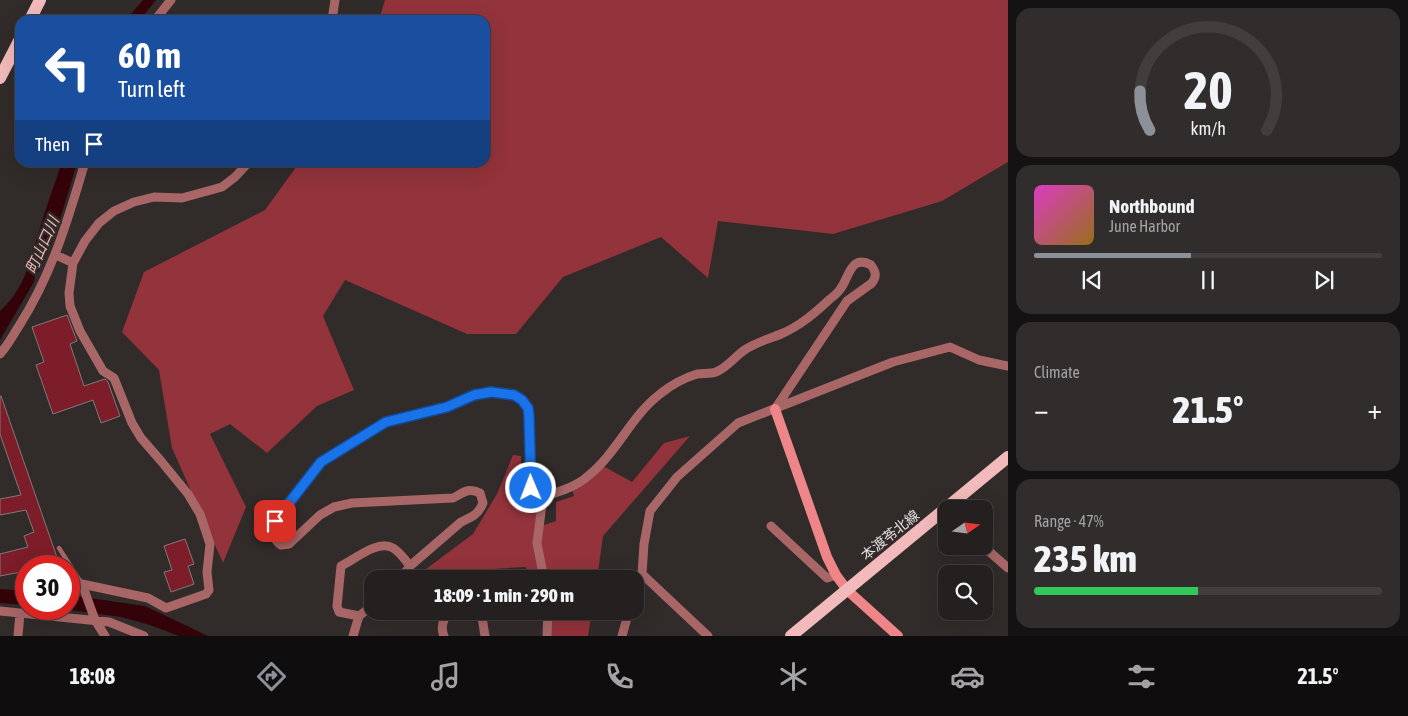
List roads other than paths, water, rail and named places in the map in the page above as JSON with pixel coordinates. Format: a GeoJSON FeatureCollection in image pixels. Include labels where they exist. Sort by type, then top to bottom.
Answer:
{"type":"FeatureCollection","features":[{"type":"Feature","properties":{"kind":"main road"},"geometry":{"type":"LineString","coordinates":[[32,15],[40,0]]}},
{"type":"Feature","properties":{"kind":"main road"},"geometry":{"type":"LineString","coordinates":[[0,78],[15,49]]}},
{"type":"Feature","properties":{"kind":"main road","name":"本渡苓北線"},"geometry":{"type":"LineString","coordinates":[[959,500],[1008,457]]}},
{"type":"Feature","properties":{"kind":"main road","name":"本渡苓北線"},"geometry":{"type":"LineString","coordinates":[[792,636],[938,518]]}},
{"type":"Feature","properties":{"kind":"street"},"geometry":{"type":"LineString","coordinates":[[159,15],[171,0]]}},
{"type":"Feature","properties":{"kind":"street"},"geometry":{"type":"LineString","coordinates":[[333,15],[335,0]]}},
{"type":"Feature","properties":{"kind":"street"},"geometry":{"type":"LineString","coordinates":[[0,354],[38,294],[56,255],[84,167]]}},
{"type":"Feature","properties":{"kind":"street"},"geometry":{"type":"LineString","coordinates":[[105,636],[94,618],[83,586],[148,598],[166,608],[206,594],[209,590],[207,572],[210,544],[200,514],[188,494],[162,461],[140,438],[114,378],[103,371],[80,331],[70,306],[73,263],[85,241],[100,223],[114,211],[134,202],[147,199],[182,198],[222,187],[244,167]]}},
{"type":"Feature","properties":{"kind":"street"},"geometry":{"type":"LineString","coordinates":[[56,255],[73,263]]}},
{"type":"Feature","properties":{"kind":"street"},"geometry":{"type":"LineString","coordinates":[[407,570],[462,522],[475,516],[483,503],[480,493],[473,490],[465,490],[453,498],[352,503],[334,507],[320,515],[289,544],[284,545],[276,542],[274,537],[275,521],[321,462],[386,422],[447,407],[474,395],[491,392],[514,395],[522,400],[528,408],[531,488],[533,493],[543,497],[562,491],[587,477],[601,464],[643,410],[660,394],[678,382],[698,374],[714,373],[720,370],[760,341],[782,334],[800,324],[839,292],[852,267],[862,262],[872,265],[876,274],[875,279],[847,301],[775,409]]}},
{"type":"Feature","properties":{"kind":"street"},"geometry":{"type":"LineString","coordinates":[[642,570],[644,544],[650,511],[677,477],[738,423],[893,362],[950,347],[979,360],[1008,366]]}},
{"type":"Feature","properties":{"kind":"street"},"geometry":{"type":"LineString","coordinates":[[775,409],[827,557],[836,575],[847,590],[898,636]]}},
{"type":"Feature","properties":{"kind":"street"},"geometry":{"type":"LineString","coordinates":[[542,570],[537,543],[543,497]]}},
{"type":"Feature","properties":{"kind":"street"},"geometry":{"type":"LineString","coordinates":[[771,526],[827,578],[836,575]]}},
{"type":"Feature","properties":{"kind":"street"},"geometry":{"type":"LineString","coordinates":[[359,616],[339,612],[337,606],[341,566],[360,555],[384,545],[391,546],[398,551],[410,566]]}},
{"type":"Feature","properties":{"kind":"street"},"geometry":{"type":"LineString","coordinates":[[993,553],[1006,563]]}},
{"type":"Feature","properties":{"kind":"street"},"geometry":{"type":"LineString","coordinates":[[644,576],[708,636]]}},
{"type":"Feature","properties":{"kind":"street"},"geometry":{"type":"LineString","coordinates":[[0,611],[15,612]]}},
{"type":"Feature","properties":{"kind":"street"},"geometry":{"type":"LineString","coordinates":[[353,636],[359,616],[364,612]]}},
{"type":"Feature","properties":{"kind":"street"},"geometry":{"type":"LineString","coordinates":[[80,617],[109,622],[144,636]]}},
{"type":"Feature","properties":{"kind":"street"},"geometry":{"type":"LineString","coordinates":[[18,636],[19,620]]}},
{"type":"Feature","properties":{"kind":"street"},"geometry":{"type":"LineString","coordinates":[[444,620],[442,630],[444,636]]}},
{"type":"Feature","properties":{"kind":"street"},"geometry":{"type":"LineString","coordinates":[[482,620],[485,636]]}},
{"type":"Feature","properties":{"kind":"street"},"geometry":{"type":"LineString","coordinates":[[547,636],[548,620]]}},
{"type":"Feature","properties":{"kind":"street"},"geometry":{"type":"LineString","coordinates":[[622,636],[626,620]]}},
{"type":"Feature","properties":{"kind":"lane"},"geometry":{"type":"LineString","coordinates":[[59,548],[83,586]]}},
{"type":"Feature","properties":{"kind":"water"},"geometry":{"type":"Polygon","coordinates":[[[143,0],[156,0],[144,15],[130,15],[143,0]]]}},
{"type":"Feature","properties":{"kind":"water","name":"町山口川"},"geometry":{"type":"Polygon","coordinates":[[[60,167],[64,167],[64,169],[66,167],[76,167],[58,226],[40,269],[0,340],[0,311],[16,292],[27,271],[60,167]]]}},
{"type":"Feature","properties":{"kind":"water"},"geometry":{"type":"Polygon","coordinates":[[[0,589],[15,590],[15,604],[0,603],[0,589]]]}},
{"type":"Feature","properties":{"kind":"water"},"geometry":{"type":"Polygon","coordinates":[[[80,597],[145,606],[208,636],[179,636],[121,617],[80,611],[80,597]]]}}]}
